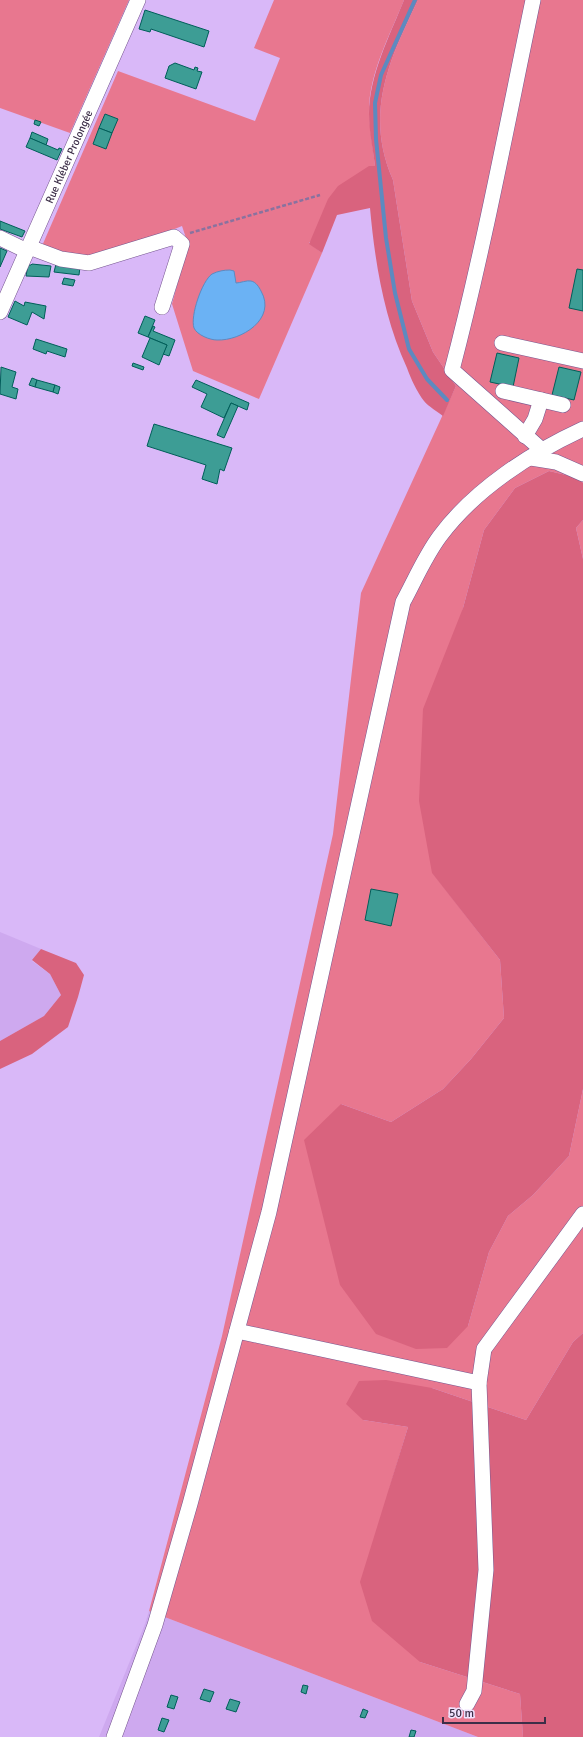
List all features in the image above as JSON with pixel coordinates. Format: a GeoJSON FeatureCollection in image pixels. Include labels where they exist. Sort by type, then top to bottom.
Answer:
{"type":"FeatureCollection","features":[{"type":"Feature","properties":{"kind":"street","name":"Rue Kléber Prolongée"},"geometry":{"type":"LineString","coordinates":[[0,312],[138,0]]}},
{"type":"Feature","properties":{"kind":"street"},"geometry":{"type":"LineString","coordinates":[[533,0],[496,179],[466,316],[452,370],[526,436],[536,454],[583,474]]}},
{"type":"Feature","properties":{"kind":"street"},"geometry":{"type":"LineString","coordinates":[[0,238],[28,249],[61,259],[89,263],[174,237],[182,244],[162,307]]}},
{"type":"Feature","properties":{"kind":"street"},"geometry":{"type":"LineString","coordinates":[[502,343],[583,362]]}},
{"type":"Feature","properties":{"kind":"street"},"geometry":{"type":"LineString","coordinates":[[503,391],[563,405]]}},
{"type":"Feature","properties":{"kind":"street"},"geometry":{"type":"LineString","coordinates":[[526,436],[535,419],[541,400]]}},
{"type":"Feature","properties":{"kind":"street"},"geometry":{"type":"LineString","coordinates":[[114,1737],[157,1617],[190,1504],[269,1212],[403,602],[440,536],[486,487],[553,443],[583,430]]}},
{"type":"Feature","properties":{"kind":"street"},"geometry":{"type":"LineString","coordinates":[[467,1704],[474,1691],[486,1570],[479,1383],[484,1349],[583,1214]]}},
{"type":"Feature","properties":{"kind":"street"},"geometry":{"type":"LineString","coordinates":[[237,1331],[479,1383]]}},
{"type":"Feature","properties":{"kind":"path"},"geometry":{"type":"LineString","coordinates":[[174,237],[320,195]]}},
{"type":"Feature","properties":{"kind":"shaded area"},"geometry":{"type":"Polygon","coordinates":[[[0,0],[129,0],[70,133],[0,108],[0,0]]]}},
{"type":"Feature","properties":{"kind":"shaded area"},"geometry":{"type":"Polygon","coordinates":[[[274,0],[404,0],[381,56],[372,85],[369,114],[375,166],[309,243],[322,253],[259,399],[193,371],[172,304],[188,244],[182,226],[135,245],[79,257],[42,246],[118,71],[255,121],[280,58],[254,48],[274,0]]]}},
{"type":"Feature","properties":{"kind":"shaded area"},"geometry":{"type":"Polygon","coordinates":[[[404,0],[418,0],[407,22],[390,66],[384,88],[381,110],[381,132],[385,156],[393,180],[412,301],[433,352],[456,386],[443,416],[428,405],[421,397],[412,381],[392,330],[378,270],[370,208],[337,215],[322,253],[309,244],[328,199],[338,186],[369,166],[375,166],[369,114],[372,85],[381,56],[404,0]]]}},
{"type":"Feature","properties":{"kind":"shaded area"},"geometry":{"type":"Polygon","coordinates":[[[418,0],[583,0],[583,483],[579,478],[549,471],[515,488],[484,530],[463,608],[432,872],[500,960],[504,1018],[471,1059],[443,1089],[391,1122],[341,1104],[468,1326],[489,1252],[508,1216],[533,1195],[569,1156],[583,1089],[583,1333],[573,1342],[526,1420],[432,1388],[363,1420],[408,1427],[389,1490],[420,1662],[520,1694],[523,1737],[478,1737],[149,1611],[222,1336],[333,834],[361,593],[456,386],[433,352],[412,301],[393,180],[385,156],[381,132],[381,110],[384,88],[390,66],[407,22],[418,0]]]}},
{"type":"Feature","properties":{"kind":"shaded area"},"geometry":{"type":"Polygon","coordinates":[[[549,471],[579,478],[583,483],[583,520],[576,528],[583,559],[583,1089],[569,1156],[533,1195],[508,1216],[489,1252],[468,1326],[447,1348],[416,1349],[376,1334],[340,1285],[304,1140],[341,1104],[391,1122],[443,1089],[471,1059],[504,1018],[500,960],[432,873],[419,801],[423,709],[463,608],[484,530],[515,488],[549,471]]]}},
{"type":"Feature","properties":{"kind":"shaded area"},"geometry":{"type":"Polygon","coordinates":[[[583,520],[583,559],[576,528],[583,520]]]}},
{"type":"Feature","properties":{"kind":"shaded area"},"geometry":{"type":"Polygon","coordinates":[[[0,932],[41,949],[32,961],[50,974],[61,995],[44,1016],[0,1041],[0,932]]]}},
{"type":"Feature","properties":{"kind":"shaded area"},"geometry":{"type":"Polygon","coordinates":[[[41,949],[76,963],[84,975],[68,1027],[32,1054],[0,1069],[0,1041],[44,1016],[61,995],[50,974],[32,960],[41,949]]]}},
{"type":"Feature","properties":{"kind":"shaded area"},"geometry":{"type":"Polygon","coordinates":[[[583,1333],[583,1737],[523,1737],[520,1694],[420,1662],[372,1621],[360,1582],[408,1427],[363,1420],[346,1404],[359,1381],[386,1380],[432,1388],[526,1420],[573,1342],[583,1333]]]}},
{"type":"Feature","properties":{"kind":"shaded area"},"geometry":{"type":"Polygon","coordinates":[[[149,1611],[478,1737],[99,1737],[149,1611]]]}},
{"type":"Feature","properties":{"kind":"water"},"geometry":{"type":"Polygon","coordinates":[[[223,270],[234,271],[236,283],[249,281],[257,285],[265,301],[264,311],[254,326],[236,337],[217,340],[204,337],[196,331],[193,323],[195,307],[201,291],[204,284],[212,274],[223,270]]]}},
{"type":"Feature","properties":{"kind":"building"},"geometry":{"type":"Polygon","coordinates":[[[145,10],[209,31],[204,47],[151,29],[150,32],[139,29],[145,10]]]}},
{"type":"Feature","properties":{"kind":"building"},"geometry":{"type":"Polygon","coordinates":[[[175,63],[194,70],[195,67],[198,68],[197,71],[202,72],[196,89],[165,78],[169,66],[175,63]]]}},
{"type":"Feature","properties":{"kind":"building"},"geometry":{"type":"Polygon","coordinates":[[[105,114],[118,119],[112,133],[99,128],[105,114]]]}},
{"type":"Feature","properties":{"kind":"building"},"geometry":{"type":"Polygon","coordinates":[[[35,120],[41,122],[39,126],[34,124],[35,120]]]}},
{"type":"Feature","properties":{"kind":"building"},"geometry":{"type":"Polygon","coordinates":[[[99,128],[112,133],[106,149],[93,144],[99,128]]]}},
{"type":"Feature","properties":{"kind":"building"},"geometry":{"type":"Polygon","coordinates":[[[32,132],[48,139],[46,145],[30,138],[32,132]]]}},
{"type":"Feature","properties":{"kind":"building"},"geometry":{"type":"Polygon","coordinates":[[[30,138],[58,150],[59,148],[62,149],[57,160],[26,147],[30,138]]]}},
{"type":"Feature","properties":{"kind":"building"},"geometry":{"type":"Polygon","coordinates":[[[0,221],[25,231],[22,237],[0,229],[0,221]]]}},
{"type":"Feature","properties":{"kind":"building"},"geometry":{"type":"Polygon","coordinates":[[[0,248],[7,251],[0,267],[0,248]]]}},
{"type":"Feature","properties":{"kind":"building"},"geometry":{"type":"Polygon","coordinates":[[[56,264],[80,267],[79,275],[54,272],[56,264]]]}},
{"type":"Feature","properties":{"kind":"building"},"geometry":{"type":"Polygon","coordinates":[[[28,265],[51,266],[49,277],[26,276],[28,265]]]}},
{"type":"Feature","properties":{"kind":"building"},"geometry":{"type":"Polygon","coordinates":[[[577,269],[583,270],[583,311],[569,308],[577,269]]]}},
{"type":"Feature","properties":{"kind":"building"},"geometry":{"type":"Polygon","coordinates":[[[64,278],[75,280],[73,286],[62,284],[64,278]]]}},
{"type":"Feature","properties":{"kind":"building"},"geometry":{"type":"Polygon","coordinates":[[[15,301],[24,306],[25,302],[46,306],[44,319],[32,312],[27,325],[8,317],[15,301]]]}},
{"type":"Feature","properties":{"kind":"building"},"geometry":{"type":"Polygon","coordinates":[[[145,316],[155,320],[148,337],[138,333],[145,316]]]}},
{"type":"Feature","properties":{"kind":"building"},"geometry":{"type":"Polygon","coordinates":[[[153,326],[155,327],[153,331],[175,340],[169,356],[163,354],[167,345],[148,337],[153,326]]]}},
{"type":"Feature","properties":{"kind":"building"},"geometry":{"type":"Polygon","coordinates":[[[150,338],[167,345],[159,365],[142,357],[150,338]]]}},
{"type":"Feature","properties":{"kind":"building"},"geometry":{"type":"Polygon","coordinates":[[[36,339],[67,349],[65,357],[47,351],[46,354],[33,349],[36,339]]]}},
{"type":"Feature","properties":{"kind":"building"},"geometry":{"type":"Polygon","coordinates":[[[497,353],[519,358],[513,387],[490,382],[497,353]]]}},
{"type":"Feature","properties":{"kind":"building"},"geometry":{"type":"Polygon","coordinates":[[[133,363],[144,367],[143,370],[132,366],[133,363]]]}},
{"type":"Feature","properties":{"kind":"building"},"geometry":{"type":"Polygon","coordinates":[[[1,367],[16,372],[12,387],[18,389],[16,399],[0,394],[1,367]]]}},
{"type":"Feature","properties":{"kind":"building"},"geometry":{"type":"Polygon","coordinates":[[[559,367],[581,372],[574,400],[552,395],[559,367]]]}},
{"type":"Feature","properties":{"kind":"building"},"geometry":{"type":"Polygon","coordinates":[[[32,378],[37,380],[35,387],[29,385],[32,378]]]}},
{"type":"Feature","properties":{"kind":"building"},"geometry":{"type":"Polygon","coordinates":[[[37,380],[55,385],[53,392],[35,387],[37,380]]]}},
{"type":"Feature","properties":{"kind":"building"},"geometry":{"type":"Polygon","coordinates":[[[196,380],[249,403],[247,410],[231,403],[224,418],[201,407],[207,394],[192,387],[196,380]]]}},
{"type":"Feature","properties":{"kind":"building"},"geometry":{"type":"Polygon","coordinates":[[[55,385],[60,387],[58,394],[53,392],[55,385]]]}},
{"type":"Feature","properties":{"kind":"building"},"geometry":{"type":"Polygon","coordinates":[[[231,403],[238,406],[224,438],[217,435],[231,403]]]}},
{"type":"Feature","properties":{"kind":"building"},"geometry":{"type":"Polygon","coordinates":[[[154,424],[232,448],[224,471],[220,469],[217,484],[202,479],[206,465],[147,446],[154,424]]]}},
{"type":"Feature","properties":{"kind":"building"},"geometry":{"type":"Polygon","coordinates":[[[371,889],[398,894],[391,926],[365,920],[371,889]]]}},
{"type":"Feature","properties":{"kind":"building"},"geometry":{"type":"Polygon","coordinates":[[[303,1685],[308,1686],[306,1694],[301,1692],[303,1685]]]}},
{"type":"Feature","properties":{"kind":"building"},"geometry":{"type":"Polygon","coordinates":[[[204,1689],[214,1692],[210,1702],[200,1699],[204,1689]]]}},
{"type":"Feature","properties":{"kind":"building"},"geometry":{"type":"Polygon","coordinates":[[[171,1695],[178,1697],[174,1709],[167,1707],[171,1695]]]}},
{"type":"Feature","properties":{"kind":"building"},"geometry":{"type":"Polygon","coordinates":[[[230,1699],[240,1702],[236,1712],[226,1709],[230,1699]]]}},
{"type":"Feature","properties":{"kind":"building"},"geometry":{"type":"Polygon","coordinates":[[[363,1709],[368,1711],[365,1718],[360,1717],[363,1709]]]}},
{"type":"Feature","properties":{"kind":"building"},"geometry":{"type":"Polygon","coordinates":[[[162,1718],[169,1720],[164,1732],[158,1730],[162,1718]]]}},
{"type":"Feature","properties":{"kind":"building"},"geometry":{"type":"Polygon","coordinates":[[[411,1730],[416,1731],[414,1737],[409,1737],[411,1730]]]}},
{"type":"Feature","properties":{"kind":"waterway"},"geometry":{"type":"LineString","coordinates":[[415,0],[381,75],[375,103],[376,139],[386,238],[395,293],[409,349],[427,379],[447,400]]}}]}
